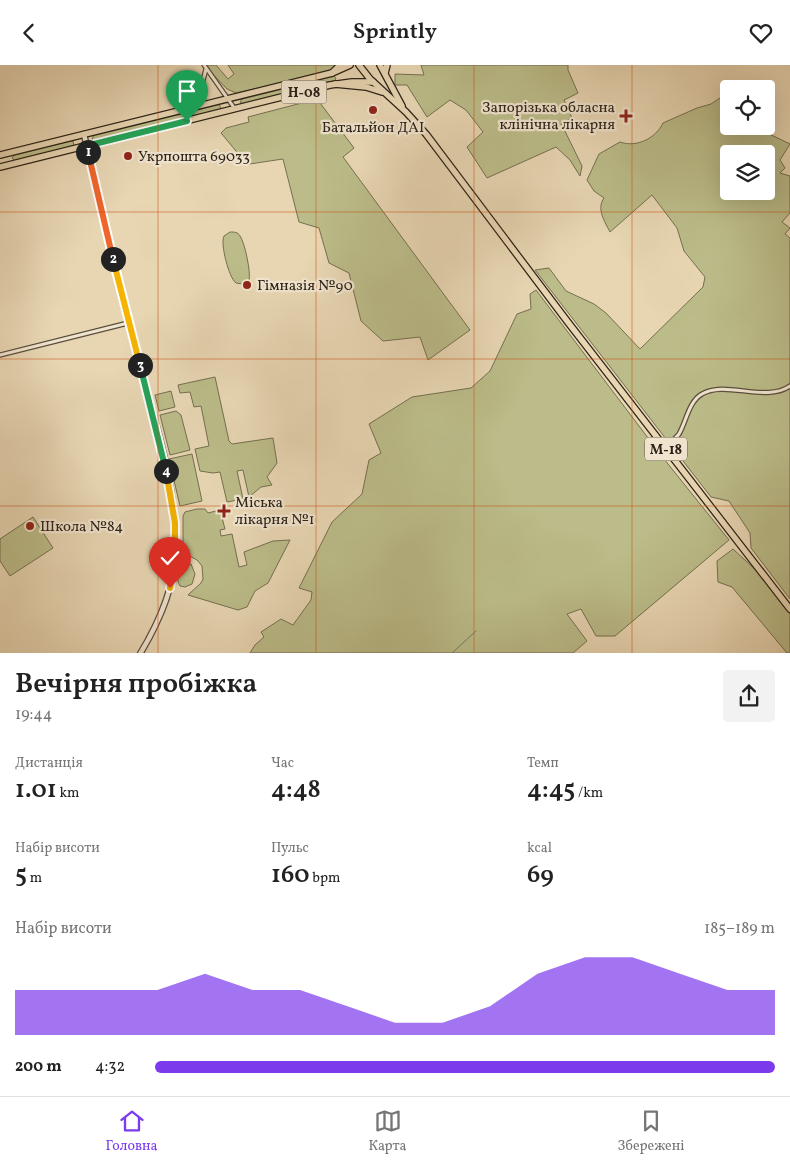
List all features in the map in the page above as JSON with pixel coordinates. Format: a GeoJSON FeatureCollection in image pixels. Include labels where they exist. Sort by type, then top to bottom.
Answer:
{"type":"FeatureCollection","features":[{"type":"Feature","properties":{"kind":"main road"},"geometry":{"type":"LineString","coordinates":[[332,73],[340,65]]}},
{"type":"Feature","properties":{"kind":"main road","name":"Н-08"},"geometry":{"type":"LineString","coordinates":[[0,154],[332,73],[350,65]]}},
{"type":"Feature","properties":{"kind":"main road","name":"М-18"},"geometry":{"type":"LineString","coordinates":[[359,65],[373,82],[406,112],[430,141],[790,609]]}},
{"type":"Feature","properties":{"kind":"main road","name":"М-18"},"geometry":{"type":"LineString","coordinates":[[380,65],[406,112]]}},
{"type":"Feature","properties":{"kind":"main road"},"geometry":{"type":"LineString","coordinates":[[373,82],[381,80],[387,65]]}},
{"type":"Feature","properties":{"kind":"main road","name":"Н-08"},"geometry":{"type":"LineString","coordinates":[[2,167],[335,84],[373,82]]}},
{"type":"Feature","properties":{"kind":"main road"},"geometry":{"type":"LineString","coordinates":[[335,84],[366,87],[386,93]]}},
{"type":"Feature","properties":{"kind":"street"},"geometry":{"type":"LineString","coordinates":[[205,67],[235,109]]}},
{"type":"Feature","properties":{"kind":"street"},"geometry":{"type":"LineString","coordinates":[[186,109],[201,88],[205,67]]}},
{"type":"Feature","properties":{"kind":"street"},"geometry":{"type":"LineString","coordinates":[[84,134],[128,323],[163,453],[175,523],[175,556],[170,588],[156,625],[140,653]]}},
{"type":"Feature","properties":{"kind":"street"},"geometry":{"type":"LineString","coordinates":[[0,154],[2,167]]}},
{"type":"Feature","properties":{"kind":"street"},"geometry":{"type":"LineString","coordinates":[[0,355],[128,323]]}},
{"type":"Feature","properties":{"kind":"street"},"geometry":{"type":"LineString","coordinates":[[665,447],[680,433],[692,405],[703,393],[722,390],[775,393],[790,386]]}},
{"type":"Feature","properties":{"kind":"green space"},"geometry":{"type":"Polygon","coordinates":[[[204,65],[216,65],[228,79],[234,74],[228,65],[339,65],[329,72],[236,93],[227,89],[204,65]]]}},
{"type":"Feature","properties":{"kind":"green space"},"geometry":{"type":"Polygon","coordinates":[[[421,65],[568,65],[568,70],[578,93],[564,100],[572,118],[561,123],[582,166],[580,176],[570,160],[556,147],[487,178],[467,147],[483,132],[466,110],[450,100],[427,117],[407,85],[395,85],[395,74],[424,75],[421,65]]]}},
{"type":"Feature","properties":{"kind":"green space"},"geometry":{"type":"Polygon","coordinates":[[[334,76],[336,78],[335,81],[332,82],[243,104],[240,102],[243,98],[334,76]]]}},
{"type":"Feature","properties":{"kind":"green space"},"geometry":{"type":"Polygon","coordinates":[[[720,98],[720,135],[771,135],[790,144],[780,160],[785,168],[780,173],[790,176],[790,213],[782,222],[790,228],[785,234],[790,238],[790,599],[751,548],[750,533],[729,501],[711,497],[535,270],[549,268],[566,291],[594,304],[606,313],[640,349],[703,287],[705,277],[684,251],[677,228],[652,195],[610,232],[601,211],[604,198],[594,191],[587,180],[599,154],[620,142],[626,144],[639,143],[656,133],[663,123],[711,104],[720,98]]]}},
{"type":"Feature","properties":{"kind":"green space"},"geometry":{"type":"Polygon","coordinates":[[[317,99],[354,148],[343,157],[470,330],[428,360],[420,337],[383,341],[361,321],[349,273],[329,263],[319,228],[299,222],[283,159],[243,165],[241,157],[221,133],[226,128],[249,122],[248,117],[317,99]]]}},
{"type":"Feature","properties":{"kind":"green space"},"geometry":{"type":"Polygon","coordinates":[[[219,104],[221,109],[219,111],[95,141],[92,139],[94,135],[219,104]]]}},
{"type":"Feature","properties":{"kind":"green space"},"geometry":{"type":"Polygon","coordinates":[[[73,141],[74,146],[15,161],[12,158],[14,155],[73,141]]]}},
{"type":"Feature","properties":{"kind":"green space"},"geometry":{"type":"Polygon","coordinates":[[[230,232],[239,235],[246,251],[249,280],[243,284],[236,283],[233,280],[226,261],[223,240],[224,236],[230,232]]]}},
{"type":"Feature","properties":{"kind":"green space"},"geometry":{"type":"Polygon","coordinates":[[[536,290],[664,459],[729,540],[615,636],[596,636],[581,609],[567,614],[587,641],[573,653],[250,653],[255,645],[264,637],[261,632],[281,619],[293,625],[311,600],[312,592],[299,588],[332,522],[362,494],[369,460],[381,453],[369,424],[412,397],[471,388],[490,371],[517,314],[531,309],[530,294],[536,290]]]}},
{"type":"Feature","properties":{"kind":"green space"},"geometry":{"type":"Polygon","coordinates":[[[215,377],[229,441],[232,444],[273,438],[277,463],[267,477],[272,485],[261,487],[249,497],[243,470],[237,471],[243,499],[227,502],[220,472],[200,471],[195,449],[209,446],[201,406],[194,407],[190,392],[180,393],[178,385],[215,377]]]}},
{"type":"Feature","properties":{"kind":"green space"},"geometry":{"type":"Polygon","coordinates":[[[171,391],[175,407],[159,411],[155,395],[171,391]]]}},
{"type":"Feature","properties":{"kind":"green space"},"geometry":{"type":"Polygon","coordinates":[[[176,411],[181,415],[190,450],[170,455],[160,415],[176,411]]]}},
{"type":"Feature","properties":{"kind":"green space"},"geometry":{"type":"Polygon","coordinates":[[[192,454],[202,501],[180,506],[169,459],[192,454]]]}},
{"type":"Feature","properties":{"kind":"green space"},"geometry":{"type":"Polygon","coordinates":[[[205,509],[208,513],[220,510],[225,529],[220,530],[221,536],[232,534],[239,567],[247,565],[244,552],[273,541],[290,540],[268,583],[255,591],[247,607],[238,610],[188,595],[203,579],[202,566],[197,560],[186,554],[183,548],[183,516],[185,512],[205,509]]]}},
{"type":"Feature","properties":{"kind":"green space"},"geometry":{"type":"Polygon","coordinates":[[[33,517],[53,548],[10,576],[0,561],[0,539],[33,517]]]}},
{"type":"Feature","properties":{"kind":"green space"},"geometry":{"type":"Polygon","coordinates":[[[733,549],[759,573],[790,614],[790,653],[787,653],[732,587],[718,582],[717,561],[733,549]]]}},
{"type":"Feature","properties":{"kind":"green space"},"geometry":{"type":"Polygon","coordinates":[[[185,564],[191,564],[195,574],[192,584],[185,587],[180,586],[177,576],[180,568],[185,564]]]}},
{"type":"Feature","properties":{"kind":"waterway"},"geometry":{"type":"LineString","coordinates":[[452,653],[476,631]]}},
{"type":"Feature","properties":{"kind":"place","name":"Батальйон ДАI"},"geometry":{"type":"Point","coordinates":[373,110]}},
{"type":"Feature","properties":{"kind":"place","name":"Запорізька обласна клінічна лікарня"},"geometry":{"type":"Point","coordinates":[626,116]}},
{"type":"Feature","properties":{"kind":"place","name":"Укрпошта 69033"},"geometry":{"type":"Point","coordinates":[128,156]}},
{"type":"Feature","properties":{"kind":"place","name":"Гімназія №90"},"geometry":{"type":"Point","coordinates":[247,285]}},
{"type":"Feature","properties":{"kind":"place","name":"Міська лікарня №1"},"geometry":{"type":"Point","coordinates":[224,511]}},
{"type":"Feature","properties":{"kind":"place","name":"Школа №84"},"geometry":{"type":"Point","coordinates":[30,526]}},
{"type":"Feature","properties":{"kind":"route"},"geometry":{"type":"LineString","coordinates":[[170,588],[175,556],[175,523],[164,457],[128,323],[86,146],[187,121]]}}]}
